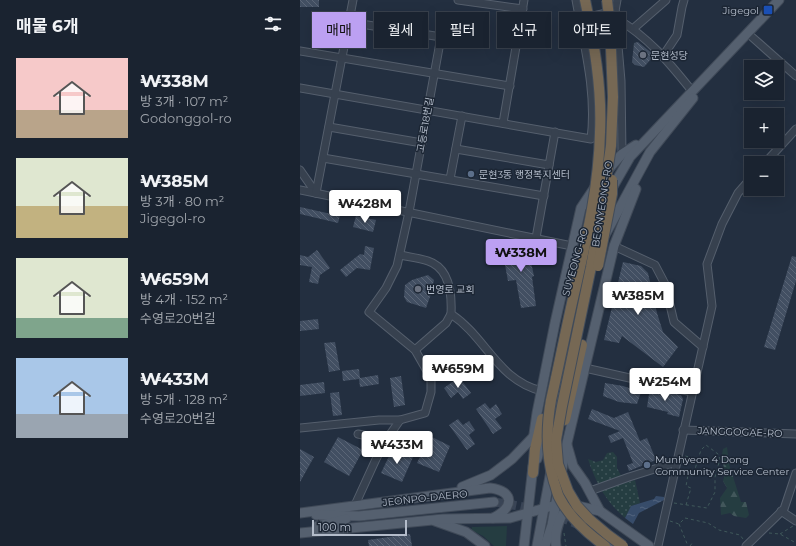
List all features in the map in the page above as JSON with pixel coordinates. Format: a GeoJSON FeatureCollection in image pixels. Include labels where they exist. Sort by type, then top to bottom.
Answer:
{"type":"FeatureCollection","features":[{"type":"Feature","properties":{"kind":"highway","name":"BEONYEONG-RO"},"geometry":{"type":"LineString","coordinates":[[584,0],[593,38],[599,86],[600,132],[593,205],[548,417],[547,441],[550,469],[559,497],[579,525],[605,546]]}},
{"type":"Feature","properties":{"kind":"highway","name":"BEONYEONG-RO"},"geometry":{"type":"LineString","coordinates":[[607,0],[611,40],[613,97],[611,146],[591,267],[556,440],[558,464],[568,490],[577,506],[589,519],[623,546]]}},
{"type":"Feature","properties":{"kind":"highway"},"geometry":{"type":"LineString","coordinates":[[533,473],[536,434],[542,419],[600,132]]}},
{"type":"Feature","properties":{"kind":"highway"},"geometry":{"type":"LineString","coordinates":[[565,420],[606,232],[612,194],[611,146]]}},
{"type":"Feature","properties":{"kind":"main road"},"geometry":{"type":"LineString","coordinates":[[449,492],[491,475],[512,459],[536,434],[542,391],[555,323],[581,208],[600,179],[658,128],[779,0]]}},
{"type":"Feature","properties":{"kind":"main road","name":"SUYEONG-RO"},"geometry":{"type":"LineString","coordinates":[[551,473],[557,400],[572,334],[596,251],[655,146],[685,107],[787,0]]}},
{"type":"Feature","properties":{"kind":"main road","name":"SUYEONG-RO"},"geometry":{"type":"LineString","coordinates":[[546,546],[556,505],[567,443],[614,246],[633,196],[655,146]]}},
{"type":"Feature","properties":{"kind":"main road"},"geometry":{"type":"LineString","coordinates":[[626,155],[634,165],[636,173],[631,188]]}},
{"type":"Feature","properties":{"kind":"main road","name":"SUYEONG-RO"},"geometry":{"type":"LineString","coordinates":[[524,546],[533,473],[551,411],[591,239],[626,155]]}},
{"type":"Feature","properties":{"kind":"main road"},"geometry":{"type":"LineString","coordinates":[[537,546],[551,473],[565,420]]}},
{"type":"Feature","properties":{"kind":"main road"},"geometry":{"type":"LineString","coordinates":[[565,420],[567,443],[573,466],[590,491],[600,511]]}},
{"type":"Feature","properties":{"kind":"main road"},"geometry":{"type":"LineString","coordinates":[[300,514],[449,492],[490,488],[503,491],[507,496],[507,508],[502,514],[492,518]]}},
{"type":"Feature","properties":{"kind":"main road","name":"JEONPO-DAERO"},"geometry":{"type":"LineString","coordinates":[[300,514],[359,516],[494,502]]}},
{"type":"Feature","properties":{"kind":"main road"},"geometry":{"type":"LineString","coordinates":[[556,546],[555,542],[560,519],[567,508],[573,505]]}},
{"type":"Feature","properties":{"kind":"main road"},"geometry":{"type":"LineString","coordinates":[[300,532],[432,519],[510,518],[544,507],[573,505],[600,511],[649,546]]}},
{"type":"Feature","properties":{"kind":"main road","name":"JEONPO-DAERO"},"geometry":{"type":"LineString","coordinates":[[300,532],[359,516]]}},
{"type":"Feature","properties":{"kind":"main road"},"geometry":{"type":"LineString","coordinates":[[432,519],[466,532],[485,546]]}},
{"type":"Feature","properties":{"kind":"main road"},"geometry":{"type":"LineString","coordinates":[[586,528],[615,546]]}},
{"type":"Feature","properties":{"kind":"street"},"geometry":{"type":"LineString","coordinates":[[351,12],[353,0]]}},
{"type":"Feature","properties":{"kind":"street"},"geometry":{"type":"LineString","coordinates":[[458,0],[493,2],[523,9]]}},
{"type":"Feature","properties":{"kind":"street"},"geometry":{"type":"LineString","coordinates":[[503,123],[524,0]]}},
{"type":"Feature","properties":{"kind":"street"},"geometry":{"type":"LineString","coordinates":[[576,0],[578,12]]}},
{"type":"Feature","properties":{"kind":"street"},"geometry":{"type":"LineString","coordinates":[[615,12],[617,0]]}},
{"type":"Feature","properties":{"kind":"street"},"geometry":{"type":"LineString","coordinates":[[634,28],[666,0]]}},
{"type":"Feature","properties":{"kind":"street"},"geometry":{"type":"LineString","coordinates":[[663,56],[676,35],[684,0]]}},
{"type":"Feature","properties":{"kind":"street"},"geometry":{"type":"LineString","coordinates":[[626,22],[663,56],[692,91]]}},
{"type":"Feature","properties":{"kind":"street","name":"고등로18번길"},"geometry":{"type":"LineString","coordinates":[[366,25],[441,37],[400,255],[397,266],[386,288],[369,312],[415,350]]}},
{"type":"Feature","properties":{"kind":"street"},"geometry":{"type":"LineString","coordinates":[[752,37],[796,76]]}},
{"type":"Feature","properties":{"kind":"street"},"geometry":{"type":"LineString","coordinates":[[316,193],[344,48]]}},
{"type":"Feature","properties":{"kind":"street"},"geometry":{"type":"LineString","coordinates":[[300,88],[591,139],[593,126],[591,84],[585,48]]}},
{"type":"Feature","properties":{"kind":"street"},"geometry":{"type":"LineString","coordinates":[[618,48],[626,155]]}},
{"type":"Feature","properties":{"kind":"street"},"geometry":{"type":"LineString","coordinates":[[300,51],[510,86]]}},
{"type":"Feature","properties":{"kind":"street"},"geometry":{"type":"LineString","coordinates":[[450,179],[462,116]]}},
{"type":"Feature","properties":{"kind":"street"},"geometry":{"type":"LineString","coordinates":[[329,127],[422,143]]}},
{"type":"Feature","properties":{"kind":"street"},"geometry":{"type":"LineString","coordinates":[[771,156],[796,129]]}},
{"type":"Feature","properties":{"kind":"street"},"geometry":{"type":"LineString","coordinates":[[536,238],[555,132]]}},
{"type":"Feature","properties":{"kind":"street"},"geometry":{"type":"LineString","coordinates":[[456,149],[549,165]]}},
{"type":"Feature","properties":{"kind":"street"},"geometry":{"type":"LineString","coordinates":[[323,158],[544,196]]}},
{"type":"Feature","properties":{"kind":"street"},"geometry":{"type":"LineString","coordinates":[[300,170],[316,193]]}},
{"type":"Feature","properties":{"kind":"street"},"geometry":{"type":"LineString","coordinates":[[658,546],[712,306],[707,264],[722,224],[738,193],[744,186]]}},
{"type":"Feature","properties":{"kind":"street"},"geometry":{"type":"LineString","coordinates":[[300,190],[572,246]]}},
{"type":"Feature","properties":{"kind":"street"},"geometry":{"type":"LineString","coordinates":[[614,246],[655,265],[665,284],[674,322],[702,347]]}},
{"type":"Feature","properties":{"kind":"street"},"geometry":{"type":"LineString","coordinates":[[300,428],[379,420],[400,420],[424,413],[431,392],[430,378],[415,350],[446,323],[451,314],[452,303],[448,279],[442,270],[427,260],[400,255]]}},
{"type":"Feature","properties":{"kind":"street"},"geometry":{"type":"LineString","coordinates":[[451,314],[463,322],[505,371],[514,379],[531,388],[542,391]]}},
{"type":"Feature","properties":{"kind":"street"},"geometry":{"type":"LineString","coordinates":[[585,368],[692,392]]}},
{"type":"Feature","properties":{"kind":"street"},"geometry":{"type":"LineString","coordinates":[[355,505],[382,446],[400,420]]}},
{"type":"Feature","properties":{"kind":"street","name":"JANGGOGAE-RO"},"geometry":{"type":"LineString","coordinates":[[683,430],[796,434]]}},
{"type":"Feature","properties":{"kind":"street"},"geometry":{"type":"LineString","coordinates":[[358,434],[372,437],[377,457]]}},
{"type":"Feature","properties":{"kind":"street"},"geometry":{"type":"LineString","coordinates":[[590,491],[677,458]]}},
{"type":"Feature","properties":{"kind":"street"},"geometry":{"type":"LineString","coordinates":[[747,545],[784,509],[796,473]]}},
{"type":"Feature","properties":{"kind":"street"},"geometry":{"type":"LineString","coordinates":[[781,511],[796,521]]}},
{"type":"Feature","properties":{"kind":"path"},"geometry":{"type":"LineString","coordinates":[[668,502],[686,506],[707,508],[715,492],[715,477],[720,459],[718,454],[706,446],[701,450],[692,476],[688,475],[686,486],[691,488],[686,506]]}},
{"type":"Feature","properties":{"kind":"path"},"geometry":{"type":"LineString","coordinates":[[677,458],[698,459]]}},
{"type":"Feature","properties":{"kind":"path"},"geometry":{"type":"LineString","coordinates":[[678,524],[685,518],[708,522],[719,530],[740,536],[747,545]]}},
{"type":"Feature","properties":{"kind":"path"},"geometry":{"type":"LineString","coordinates":[[664,519],[678,524],[689,546],[693,542]]}},
{"type":"Feature","properties":{"kind":"path"},"geometry":{"type":"LineString","coordinates":[[780,534],[792,528],[796,524]]}},
{"type":"Feature","properties":{"kind":"path"},"geometry":{"type":"LineString","coordinates":[[761,531],[780,534],[796,543]]}},
{"type":"Feature","properties":{"kind":"green space"},"geometry":{"type":"Polygon","coordinates":[[[727,447],[729,464],[741,502],[746,502],[749,515],[746,518],[734,516],[730,513],[721,515],[720,498],[727,488],[723,481],[725,470],[721,460],[723,449],[727,447]]]}},
{"type":"Feature","properties":{"kind":"green space"},"geometry":{"type":"Polygon","coordinates":[[[613,452],[617,457],[617,468],[625,483],[635,480],[640,503],[631,506],[625,518],[618,512],[602,492],[588,459],[596,462],[603,460],[607,453],[613,452]]]}},
{"type":"Feature","properties":{"kind":"green space"},"geometry":{"type":"Polygon","coordinates":[[[507,526],[506,546],[494,546],[483,536],[471,530],[472,527],[507,526]]]}},
{"type":"Feature","properties":{"kind":"water"},"geometry":{"type":"Polygon","coordinates":[[[656,496],[664,497],[664,500],[639,513],[633,524],[625,518],[631,506],[654,499],[656,496]]]}},
{"type":"Feature","properties":{"kind":"building"},"geometry":{"type":"Polygon","coordinates":[[[300,0],[319,0],[319,7],[300,7],[300,0]]]}},
{"type":"Feature","properties":{"kind":"building","name":"문현성당"},"geometry":{"type":"Polygon","coordinates":[[[638,42],[653,54],[652,58],[644,67],[635,65],[632,62],[634,43],[638,42]]]}},
{"type":"Feature","properties":{"kind":"building"},"geometry":{"type":"Polygon","coordinates":[[[300,207],[340,216],[338,223],[300,214],[300,207]]]}},
{"type":"Feature","properties":{"kind":"building"},"geometry":{"type":"Polygon","coordinates":[[[356,216],[376,220],[373,232],[353,227],[356,216]]]}},
{"type":"Feature","properties":{"kind":"building"},"geometry":{"type":"Polygon","coordinates":[[[527,244],[534,276],[532,277],[536,306],[521,308],[516,280],[508,281],[502,249],[527,244]]]}},
{"type":"Feature","properties":{"kind":"building"},"geometry":{"type":"Polygon","coordinates":[[[365,246],[374,248],[370,270],[357,268],[346,277],[340,270],[360,254],[364,255],[365,246]]]}},
{"type":"Feature","properties":{"kind":"building"},"geometry":{"type":"Polygon","coordinates":[[[317,250],[330,268],[320,275],[318,284],[309,282],[312,267],[300,265],[300,255],[308,257],[317,250]]]}},
{"type":"Feature","properties":{"kind":"building"},"geometry":{"type":"Polygon","coordinates":[[[792,256],[796,257],[796,281],[775,350],[764,347],[792,256]]]}},
{"type":"Feature","properties":{"kind":"building"},"geometry":{"type":"Polygon","coordinates":[[[623,262],[641,266],[648,273],[663,332],[678,347],[663,367],[622,336],[619,343],[604,340],[623,262]]]}},
{"type":"Feature","properties":{"kind":"building","name":"번영로 교회"},"geometry":{"type":"Polygon","coordinates":[[[428,275],[434,280],[426,308],[407,302],[404,297],[405,285],[412,280],[428,275]]]}},
{"type":"Feature","properties":{"kind":"building"},"geometry":{"type":"Polygon","coordinates":[[[318,319],[319,329],[300,331],[300,321],[318,319]]]}},
{"type":"Feature","properties":{"kind":"building"},"geometry":{"type":"Polygon","coordinates":[[[335,342],[340,370],[329,372],[324,343],[335,342]]]}},
{"type":"Feature","properties":{"kind":"building"},"geometry":{"type":"Polygon","coordinates":[[[359,369],[360,378],[378,375],[379,384],[360,387],[359,379],[343,381],[342,371],[359,369]]]}},
{"type":"Feature","properties":{"kind":"building"},"geometry":{"type":"Polygon","coordinates":[[[401,376],[405,405],[394,407],[390,378],[401,376]]]}},
{"type":"Feature","properties":{"kind":"building"},"geometry":{"type":"Polygon","coordinates":[[[459,377],[471,393],[463,399],[458,392],[451,398],[444,388],[459,377]]]}},
{"type":"Feature","properties":{"kind":"building"},"geometry":{"type":"Polygon","coordinates":[[[324,382],[325,393],[300,396],[300,385],[324,382]]]}},
{"type":"Feature","properties":{"kind":"building"},"geometry":{"type":"Polygon","coordinates":[[[605,383],[623,386],[641,392],[637,404],[619,402],[603,396],[605,383]]]}},
{"type":"Feature","properties":{"kind":"building"},"geometry":{"type":"Polygon","coordinates":[[[650,388],[681,395],[683,399],[679,417],[667,414],[668,412],[647,407],[650,388]]]}},
{"type":"Feature","properties":{"kind":"building"},"geometry":{"type":"Polygon","coordinates":[[[339,392],[342,415],[333,416],[330,393],[339,392]]]}},
{"type":"Feature","properties":{"kind":"building"},"geometry":{"type":"Polygon","coordinates":[[[485,403],[490,409],[496,404],[502,414],[495,419],[502,428],[493,434],[476,409],[485,403]]]}},
{"type":"Feature","properties":{"kind":"building"},"geometry":{"type":"Polygon","coordinates":[[[592,409],[614,418],[628,412],[640,441],[647,438],[656,460],[629,471],[627,465],[633,463],[623,438],[611,443],[608,436],[620,431],[588,419],[592,409]]]}},
{"type":"Feature","properties":{"kind":"building"},"geometry":{"type":"Polygon","coordinates":[[[458,419],[463,425],[469,421],[475,430],[469,435],[475,444],[467,450],[449,425],[458,419]]]}},
{"type":"Feature","properties":{"kind":"building"},"geometry":{"type":"Polygon","coordinates":[[[430,436],[450,446],[439,472],[417,463],[430,436]]]}},
{"type":"Feature","properties":{"kind":"building"},"geometry":{"type":"Polygon","coordinates":[[[338,437],[363,450],[349,476],[324,462],[338,437]]]}},
{"type":"Feature","properties":{"kind":"building"},"geometry":{"type":"Polygon","coordinates":[[[393,448],[413,457],[402,482],[381,473],[393,448]]]}},
{"type":"Feature","properties":{"kind":"building"},"geometry":{"type":"Polygon","coordinates":[[[300,449],[314,457],[300,482],[300,449]]]}},
{"type":"Feature","properties":{"kind":"building"},"geometry":{"type":"Polygon","coordinates":[[[410,534],[412,546],[369,546],[368,540],[410,534]]]}},
{"type":"Feature","properties":{"kind":"tunnel"},"geometry":{"type":"LineString","coordinates":[[494,502],[538,510],[579,525]]}},
{"type":"Feature","properties":{"kind":"place","name":"Jigegol"},"geometry":{"type":"Point","coordinates":[768,10]}},
{"type":"Feature","properties":{"kind":"place","name":"문현성당"},"geometry":{"type":"Point","coordinates":[643,55]}},
{"type":"Feature","properties":{"kind":"place","name":"문현3동 행정복지센터"},"geometry":{"type":"Point","coordinates":[471,174]}},
{"type":"Feature","properties":{"kind":"place","name":"번영로 교회"},"geometry":{"type":"Point","coordinates":[418,289]}},
{"type":"Feature","properties":{"kind":"place","name":"Munhyeon 4 Dong Community Service Center"},"geometry":{"type":"Point","coordinates":[647,465]}}]}
